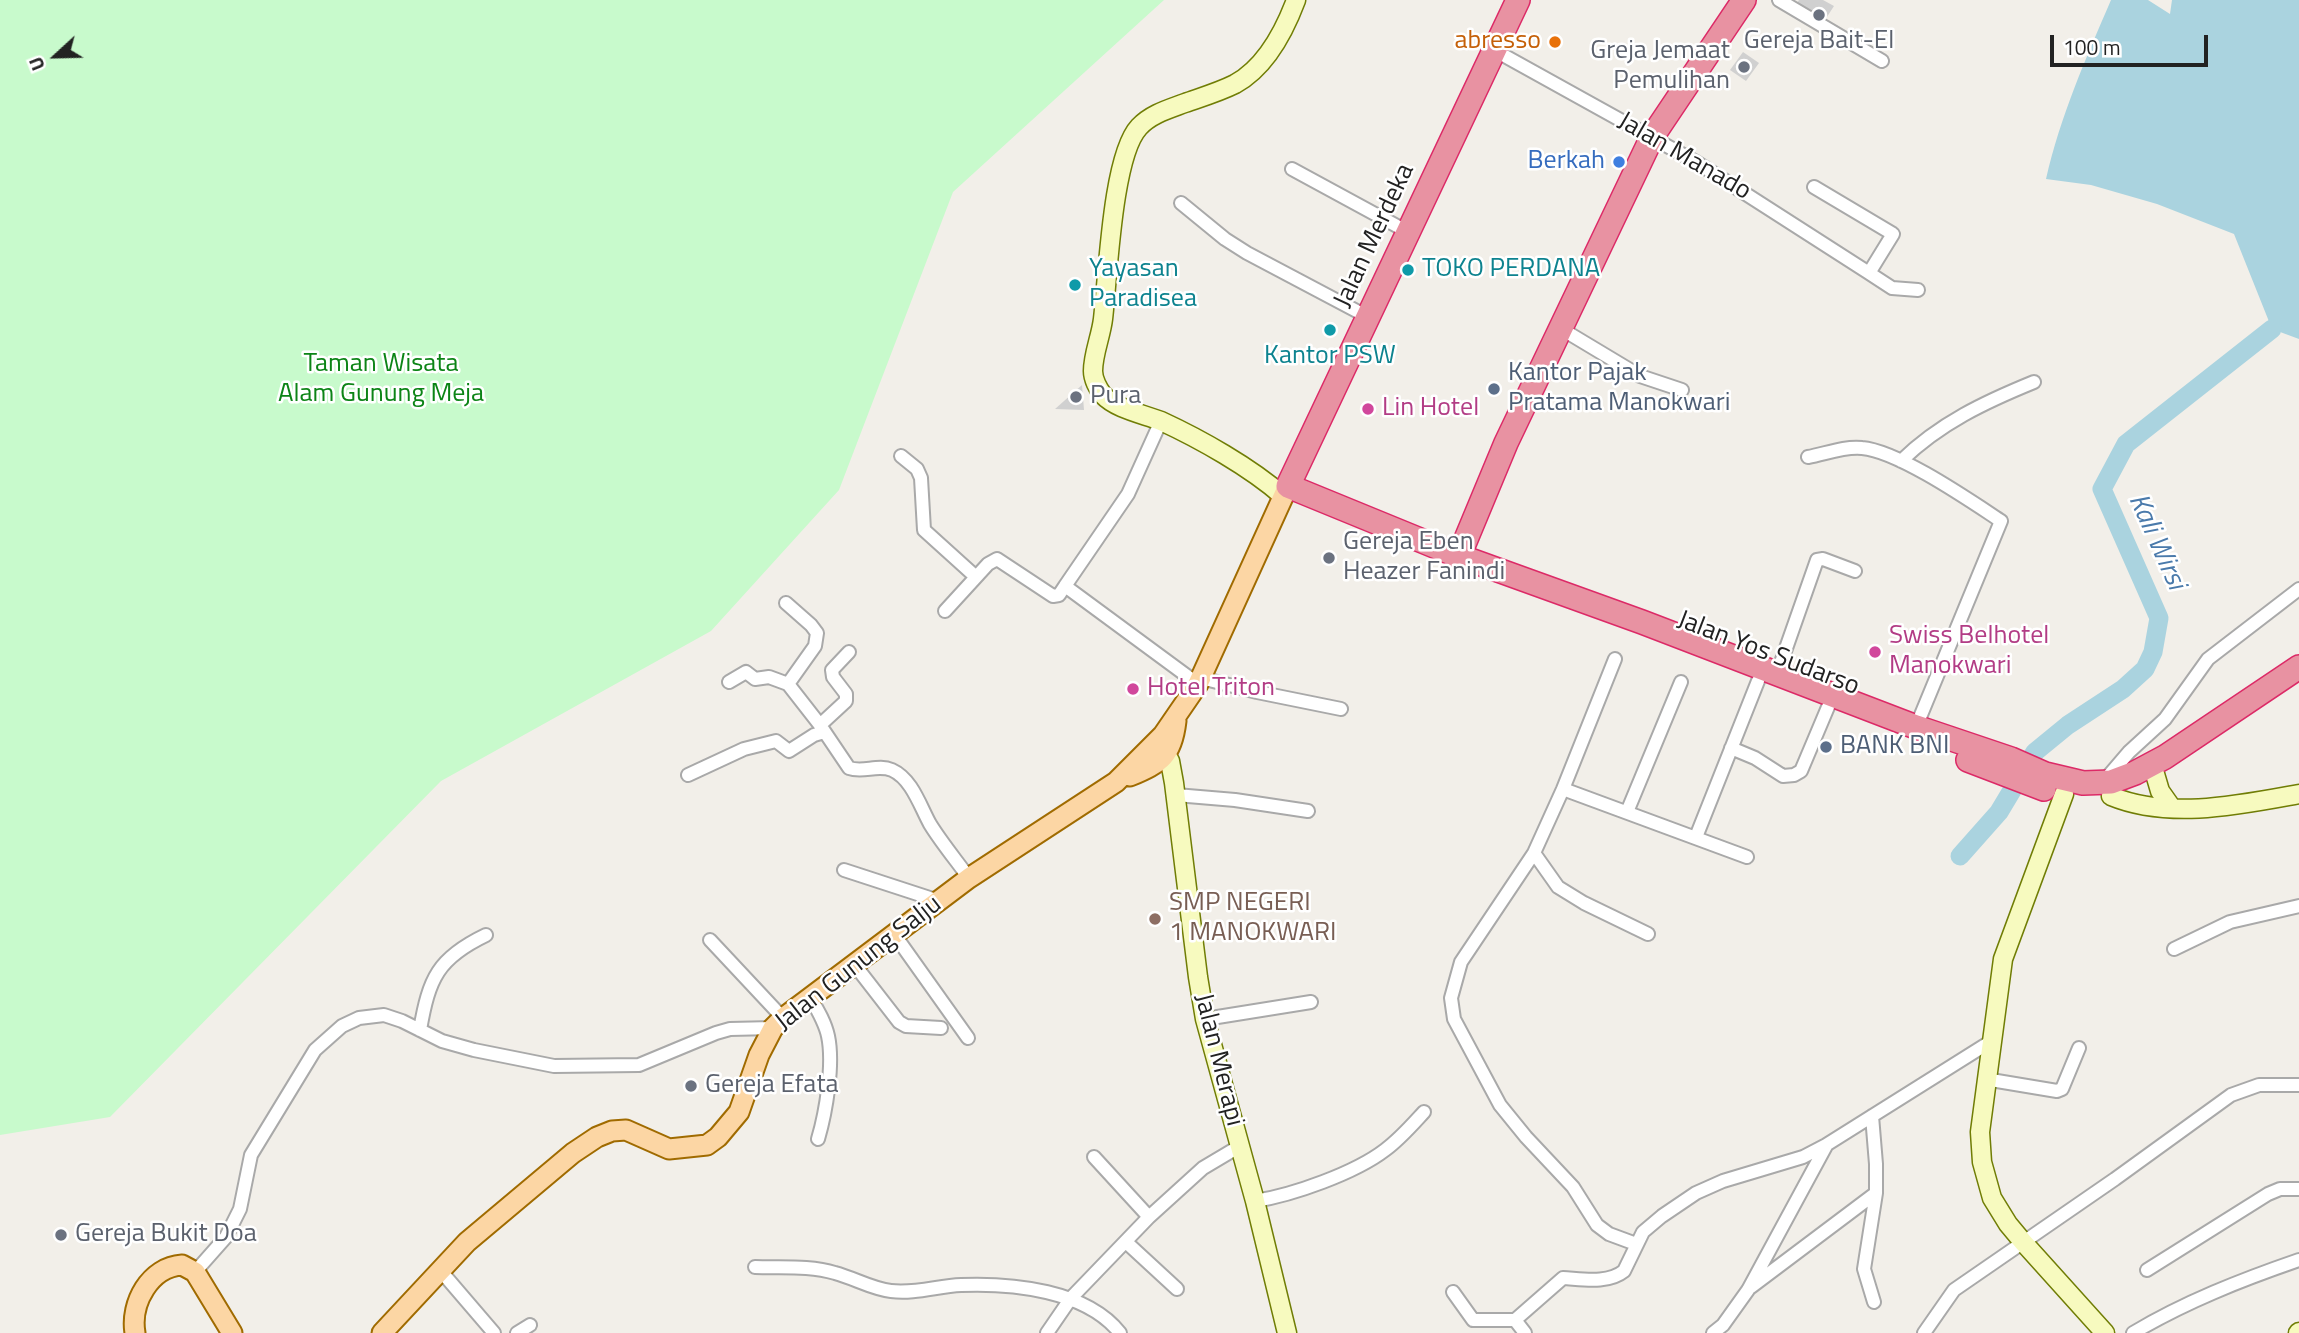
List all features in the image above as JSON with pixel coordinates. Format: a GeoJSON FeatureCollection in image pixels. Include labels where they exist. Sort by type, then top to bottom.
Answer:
{"type":"FeatureCollection","features":[{"type":"Feature","properties":{"kind":"highway","name":"Jalan Merdeka"},"geometry":{"type":"LineString","coordinates":[[1285,491],[1518,0]]}},
{"type":"Feature","properties":{"kind":"highway"},"geometry":{"type":"LineString","coordinates":[[1459,556],[1506,443],[1652,137],[1744,0]]}},
{"type":"Feature","properties":{"kind":"highway","name":"Jalan Yos Sudarso"},"geometry":{"type":"LineString","coordinates":[[1285,491],[1459,556],[1768,678],[1916,727],[2042,781],[2064,794],[2087,797],[2107,790],[2139,785],[2183,758],[2295,677]]}},
{"type":"Feature","properties":{"kind":"highway","name":"Jalan Yos Sudarso"},"geometry":{"type":"LineString","coordinates":[[1285,491],[1454,570],[1671,640]]}},
{"type":"Feature","properties":{"kind":"highway","name":"Jalan Yos Sudarso"},"geometry":{"type":"LineString","coordinates":[[2107,790],[2120,779],[2165,757],[2295,677]]}},
{"type":"Feature","properties":{"kind":"highway","name":"Jalan Yos Sudarso"},"geometry":{"type":"LineString","coordinates":[[1768,678],[1828,707],[2008,767]]}},
{"type":"Feature","properties":{"kind":"highway","name":"Jalan Yos Sudarso"},"geometry":{"type":"LineString","coordinates":[[2042,781],[2083,783],[2107,790]]}},
{"type":"Feature","properties":{"kind":"main road"},"geometry":{"type":"LineString","coordinates":[[1158,752],[1172,746],[1177,717],[1200,681],[1285,491]]}},
{"type":"Feature","properties":{"kind":"main road","name":"Jalan Gunung Salju"},"geometry":{"type":"LineString","coordinates":[[382,1333],[467,1242],[573,1153],[597,1137],[612,1131],[626,1130],[669,1149],[708,1145],[728,1127],[739,1112],[759,1055],[778,1023],[810,996],[969,878],[1158,752]]}},
{"type":"Feature","properties":{"kind":"main road"},"geometry":{"type":"LineString","coordinates":[[135,1333],[136,1308],[143,1292],[154,1276],[175,1265],[182,1265],[195,1272],[233,1333]]}},
{"type":"Feature","properties":{"kind":"street"},"geometry":{"type":"LineString","coordinates":[[1285,491],[1191,436],[1110,401],[1097,385],[1093,371],[1103,318],[1113,219],[1133,134],[1147,120],[1236,83],[1250,74],[1264,60],[1286,27],[1296,0]]}},
{"type":"Feature","properties":{"kind":"street"},"geometry":{"type":"LineString","coordinates":[[1779,0],[1882,61]]}},
{"type":"Feature","properties":{"kind":"street","name":"Jalan Manado"},"geometry":{"type":"LineString","coordinates":[[1494,50],[1742,190],[1892,288],[1917,290]]}},
{"type":"Feature","properties":{"kind":"street"},"geometry":{"type":"LineString","coordinates":[[1292,169],[1408,232]]}},
{"type":"Feature","properties":{"kind":"street"},"geometry":{"type":"LineString","coordinates":[[1814,187],[1893,234],[1869,273]]}},
{"type":"Feature","properties":{"kind":"street"},"geometry":{"type":"LineString","coordinates":[[1181,203],[1225,239],[1247,253],[1368,317]]}},
{"type":"Feature","properties":{"kind":"street"},"geometry":{"type":"LineString","coordinates":[[1560,327],[1640,376],[1682,390]]}},
{"type":"Feature","properties":{"kind":"street"},"geometry":{"type":"LineString","coordinates":[[1901,461],[1919,443],[1946,423],[2034,382]]}},
{"type":"Feature","properties":{"kind":"street"},"geometry":{"type":"LineString","coordinates":[[945,611],[988,564],[997,559],[1053,596],[1059,595],[1128,494],[1161,421]]}},
{"type":"Feature","properties":{"kind":"street"},"geometry":{"type":"LineString","coordinates":[[1808,457],[1864,448],[1901,461],[2001,522],[1916,727]]}},
{"type":"Feature","properties":{"kind":"street"},"geometry":{"type":"LineString","coordinates":[[901,456],[917,469],[921,478],[924,530],[976,577]]}},
{"type":"Feature","properties":{"kind":"street"},"geometry":{"type":"LineString","coordinates":[[1696,837],[1731,748],[1768,678],[1817,560],[1823,559],[1855,572]]}},
{"type":"Feature","properties":{"kind":"street"},"geometry":{"type":"LineString","coordinates":[[1065,586],[1200,681],[1341,709]]}},
{"type":"Feature","properties":{"kind":"street"},"geometry":{"type":"LineString","coordinates":[[2299,589],[2208,659],[2165,719],[2129,752],[2107,790],[2134,804],[2172,808],[2253,802],[2299,794]]}},
{"type":"Feature","properties":{"kind":"street"},"geometry":{"type":"LineString","coordinates":[[786,603],[817,633],[815,646],[788,684]]}},
{"type":"Feature","properties":{"kind":"street"},"geometry":{"type":"LineString","coordinates":[[688,775],[744,749],[776,741],[789,751],[822,729],[846,701],[846,694],[833,677],[832,670],[849,652]]}},
{"type":"Feature","properties":{"kind":"street"},"geometry":{"type":"LineString","coordinates":[[1615,659],[1563,789],[1534,853],[1461,962],[1451,998],[1451,1011],[1493,1094],[1511,1119],[1573,1186],[1597,1225],[1609,1234],[1636,1244]]}},
{"type":"Feature","properties":{"kind":"street"},"geometry":{"type":"LineString","coordinates":[[729,682],[746,673],[755,679],[769,677],[788,684],[849,768],[859,771],[888,769],[896,772],[905,781],[922,806],[930,824],[969,878]]}},
{"type":"Feature","properties":{"kind":"street"},"geometry":{"type":"LineString","coordinates":[[1627,812],[1681,682]]}},
{"type":"Feature","properties":{"kind":"street"},"geometry":{"type":"LineString","coordinates":[[1731,748],[1755,758],[1783,776],[1794,775],[1801,771],[1828,707]]}},
{"type":"Feature","properties":{"kind":"street","name":"Jalan Merapi"},"geometry":{"type":"LineString","coordinates":[[1158,752],[1175,789],[1205,1019],[1255,1201],[1287,1333]]}},
{"type":"Feature","properties":{"kind":"street"},"geometry":{"type":"LineString","coordinates":[[2155,774],[2160,791],[2172,808]]}},
{"type":"Feature","properties":{"kind":"street"},"geometry":{"type":"LineString","coordinates":[[1175,789],[1308,811]]}},
{"type":"Feature","properties":{"kind":"street"},"geometry":{"type":"LineString","coordinates":[[1563,789],[1747,857]]}},
{"type":"Feature","properties":{"kind":"street"},"geometry":{"type":"LineString","coordinates":[[2064,794],[2003,959],[1980,1132],[1986,1182],[1997,1207],[2023,1242],[2105,1333]]}},
{"type":"Feature","properties":{"kind":"street"},"geometry":{"type":"LineString","coordinates":[[1534,853],[1558,887],[1584,903],[1648,934]]}},
{"type":"Feature","properties":{"kind":"street"},"geometry":{"type":"LineString","coordinates":[[844,870],[939,901]]}},
{"type":"Feature","properties":{"kind":"street"},"geometry":{"type":"LineString","coordinates":[[2174,949],[2230,922],[2299,906]]}},
{"type":"Feature","properties":{"kind":"street"},"geometry":{"type":"LineString","coordinates":[[894,934],[968,1038]]}},
{"type":"Feature","properties":{"kind":"street"},"geometry":{"type":"LineString","coordinates":[[420,1030],[426,997],[441,967],[461,947],[486,935]]}},
{"type":"Feature","properties":{"kind":"street"},"geometry":{"type":"LineString","coordinates":[[710,940],[778,1023]]}},
{"type":"Feature","properties":{"kind":"street"},"geometry":{"type":"LineString","coordinates":[[854,964],[903,1025],[941,1028]]}},
{"type":"Feature","properties":{"kind":"street"},"geometry":{"type":"LineString","coordinates":[[810,996],[828,1036],[829,1050],[823,1121],[818,1139]]}},
{"type":"Feature","properties":{"kind":"street"},"geometry":{"type":"LineString","coordinates":[[1205,1019],[1311,1002]]}},
{"type":"Feature","properties":{"kind":"street"},"geometry":{"type":"LineString","coordinates":[[195,1272],[226,1237],[240,1209],[251,1154],[315,1050],[342,1026],[359,1018],[384,1015],[442,1041],[554,1066],[631,1066],[646,1063],[730,1029],[778,1023]]}},
{"type":"Feature","properties":{"kind":"street"},"geometry":{"type":"LineString","coordinates":[[1453,1292],[1473,1320],[1515,1320],[1563,1278],[1606,1279],[1620,1275],[1650,1224],[1711,1185],[1803,1157],[1826,1146],[1990,1042]]}},
{"type":"Feature","properties":{"kind":"street"},"geometry":{"type":"LineString","coordinates":[[1985,1079],[2057,1091],[2062,1089],[2079,1048]]}},
{"type":"Feature","properties":{"kind":"street"},"geometry":{"type":"LineString","coordinates":[[1924,1333],[1954,1290],[2231,1095],[2259,1085],[2299,1085]]}},
{"type":"Feature","properties":{"kind":"street"},"geometry":{"type":"LineString","coordinates":[[1255,1201],[1303,1190],[1375,1157],[1397,1140],[1424,1112]]}},
{"type":"Feature","properties":{"kind":"street"},"geometry":{"type":"LineString","coordinates":[[1872,1116],[1877,1164],[1876,1193],[1864,1269],[1874,1302]]}},
{"type":"Feature","properties":{"kind":"street"},"geometry":{"type":"LineString","coordinates":[[1046,1333],[1071,1298],[1149,1217],[1203,1168],[1240,1146]]}},
{"type":"Feature","properties":{"kind":"street"},"geometry":{"type":"LineString","coordinates":[[1713,1333],[1723,1325],[1748,1290],[1826,1146]]}},
{"type":"Feature","properties":{"kind":"street"},"geometry":{"type":"LineString","coordinates":[[1094,1157],[1149,1217]]}},
{"type":"Feature","properties":{"kind":"street"},"geometry":{"type":"LineString","coordinates":[[2147,1270],[2268,1194],[2280,1189],[2299,1189]]}},
{"type":"Feature","properties":{"kind":"street"},"geometry":{"type":"LineString","coordinates":[[1748,1290],[1876,1193]]}},
{"type":"Feature","properties":{"kind":"street"},"geometry":{"type":"LineString","coordinates":[[1126,1242],[1177,1289]]}},
{"type":"Feature","properties":{"kind":"street"},"geometry":{"type":"LineString","coordinates":[[2133,1333],[2187,1303],[2299,1261]]}},
{"type":"Feature","properties":{"kind":"street"},"geometry":{"type":"LineString","coordinates":[[755,1267],[817,1269],[887,1291],[961,1285],[1020,1288],[1085,1303],[1111,1321],[1120,1333]]}},
{"type":"Feature","properties":{"kind":"street"},"geometry":{"type":"LineString","coordinates":[[440,1270],[494,1333]]}},
{"type":"Feature","properties":{"kind":"street"},"geometry":{"type":"LineString","coordinates":[[1515,1320],[1525,1333]]}},
{"type":"Feature","properties":{"kind":"street"},"geometry":{"type":"LineString","coordinates":[[517,1333],[530,1325]]}},
{"type":"Feature","properties":{"kind":"shaded area","name":"Gereja Bait-El"},"geometry":{"type":"Polygon","coordinates":[[[1799,0],[1823,0],[1834,6],[1823,23],[1795,6],[1799,0]]]}},
{"type":"Feature","properties":{"kind":"shaded area","name":"Greja Jemaat Pemulihan"},"geometry":{"type":"Polygon","coordinates":[[[1743,52],[1759,63],[1746,81],[1730,70],[1743,52]]]}},
{"type":"Feature","properties":{"kind":"shaded area","name":"Pura"},"geometry":{"type":"Polygon","coordinates":[[[1082,385],[1084,410],[1055,409],[1082,385]]]}},
{"type":"Feature","properties":{"kind":"green space","name":"Taman Wisata Alam Gunung Meja"},"geometry":{"type":"Polygon","coordinates":[[[0,0],[1164,0],[953,192],[839,490],[711,631],[441,781],[110,1117],[0,1135],[0,0]]]}},
{"type":"Feature","properties":{"kind":"water"},"geometry":{"type":"Polygon","coordinates":[[[2111,0],[2148,0],[2170,14],[2172,0],[2299,0],[2299,339],[2272,329],[2234,234],[2157,204],[2091,185],[2046,179],[2066,110],[2111,0]]]}},
{"type":"Feature","properties":{"kind":"waterway","name":"Kali Wirsi"},"geometry":{"type":"LineString","coordinates":[[1960,856],[1999,812],[2035,752],[2068,725],[2123,689],[2145,669],[2153,652],[2159,618],[2102,489],[2126,444],[2272,329]]}},
{"type":"Feature","properties":{"kind":"place","name":"Gereja Bait-El"},"geometry":{"type":"Point","coordinates":[1819,15]}},
{"type":"Feature","properties":{"kind":"place","name":"abresso"},"geometry":{"type":"Point","coordinates":[1555,42]}},
{"type":"Feature","properties":{"kind":"place","name":"Greja Jemaat Pemulihan"},"geometry":{"type":"Point","coordinates":[1744,67]}},
{"type":"Feature","properties":{"kind":"place","name":"Berkah"},"geometry":{"type":"Point","coordinates":[1619,162]}},
{"type":"Feature","properties":{"kind":"place","name":"TOKO PERDANA"},"geometry":{"type":"Point","coordinates":[1408,270]}},
{"type":"Feature","properties":{"kind":"place","name":"Yayasan Paradisea"},"geometry":{"type":"Point","coordinates":[1075,285]}},
{"type":"Feature","properties":{"kind":"place","name":"Kantor PSW"},"geometry":{"type":"Point","coordinates":[1330,330]}},
{"type":"Feature","properties":{"kind":"place","name":"Kantor Pajak Pratama Manokwari"},"geometry":{"type":"Point","coordinates":[1494,389]}},
{"type":"Feature","properties":{"kind":"place","name":"Pura"},"geometry":{"type":"Point","coordinates":[1076,397]}},
{"type":"Feature","properties":{"kind":"place","name":"Lin Hotel"},"geometry":{"type":"Point","coordinates":[1368,409]}},
{"type":"Feature","properties":{"kind":"place","name":"Gereja Eben Heazer Fanindi"},"geometry":{"type":"Point","coordinates":[1329,558]}},
{"type":"Feature","properties":{"kind":"place","name":"Swiss Belhotel Manokwari"},"geometry":{"type":"Point","coordinates":[1875,652]}},
{"type":"Feature","properties":{"kind":"place","name":"Hotel Triton"},"geometry":{"type":"Point","coordinates":[1133,689]}},
{"type":"Feature","properties":{"kind":"place","name":"BANK BNI"},"geometry":{"type":"Point","coordinates":[1826,747]}},
{"type":"Feature","properties":{"kind":"place","name":"SMP NEGERI 1 MANOKWARI"},"geometry":{"type":"Point","coordinates":[1155,919]}},
{"type":"Feature","properties":{"kind":"place","name":"Gereja Efata"},"geometry":{"type":"Point","coordinates":[691,1086]}},
{"type":"Feature","properties":{"kind":"place","name":"Gereja Bukit Doa"},"geometry":{"type":"Point","coordinates":[61,1235]}}]}
